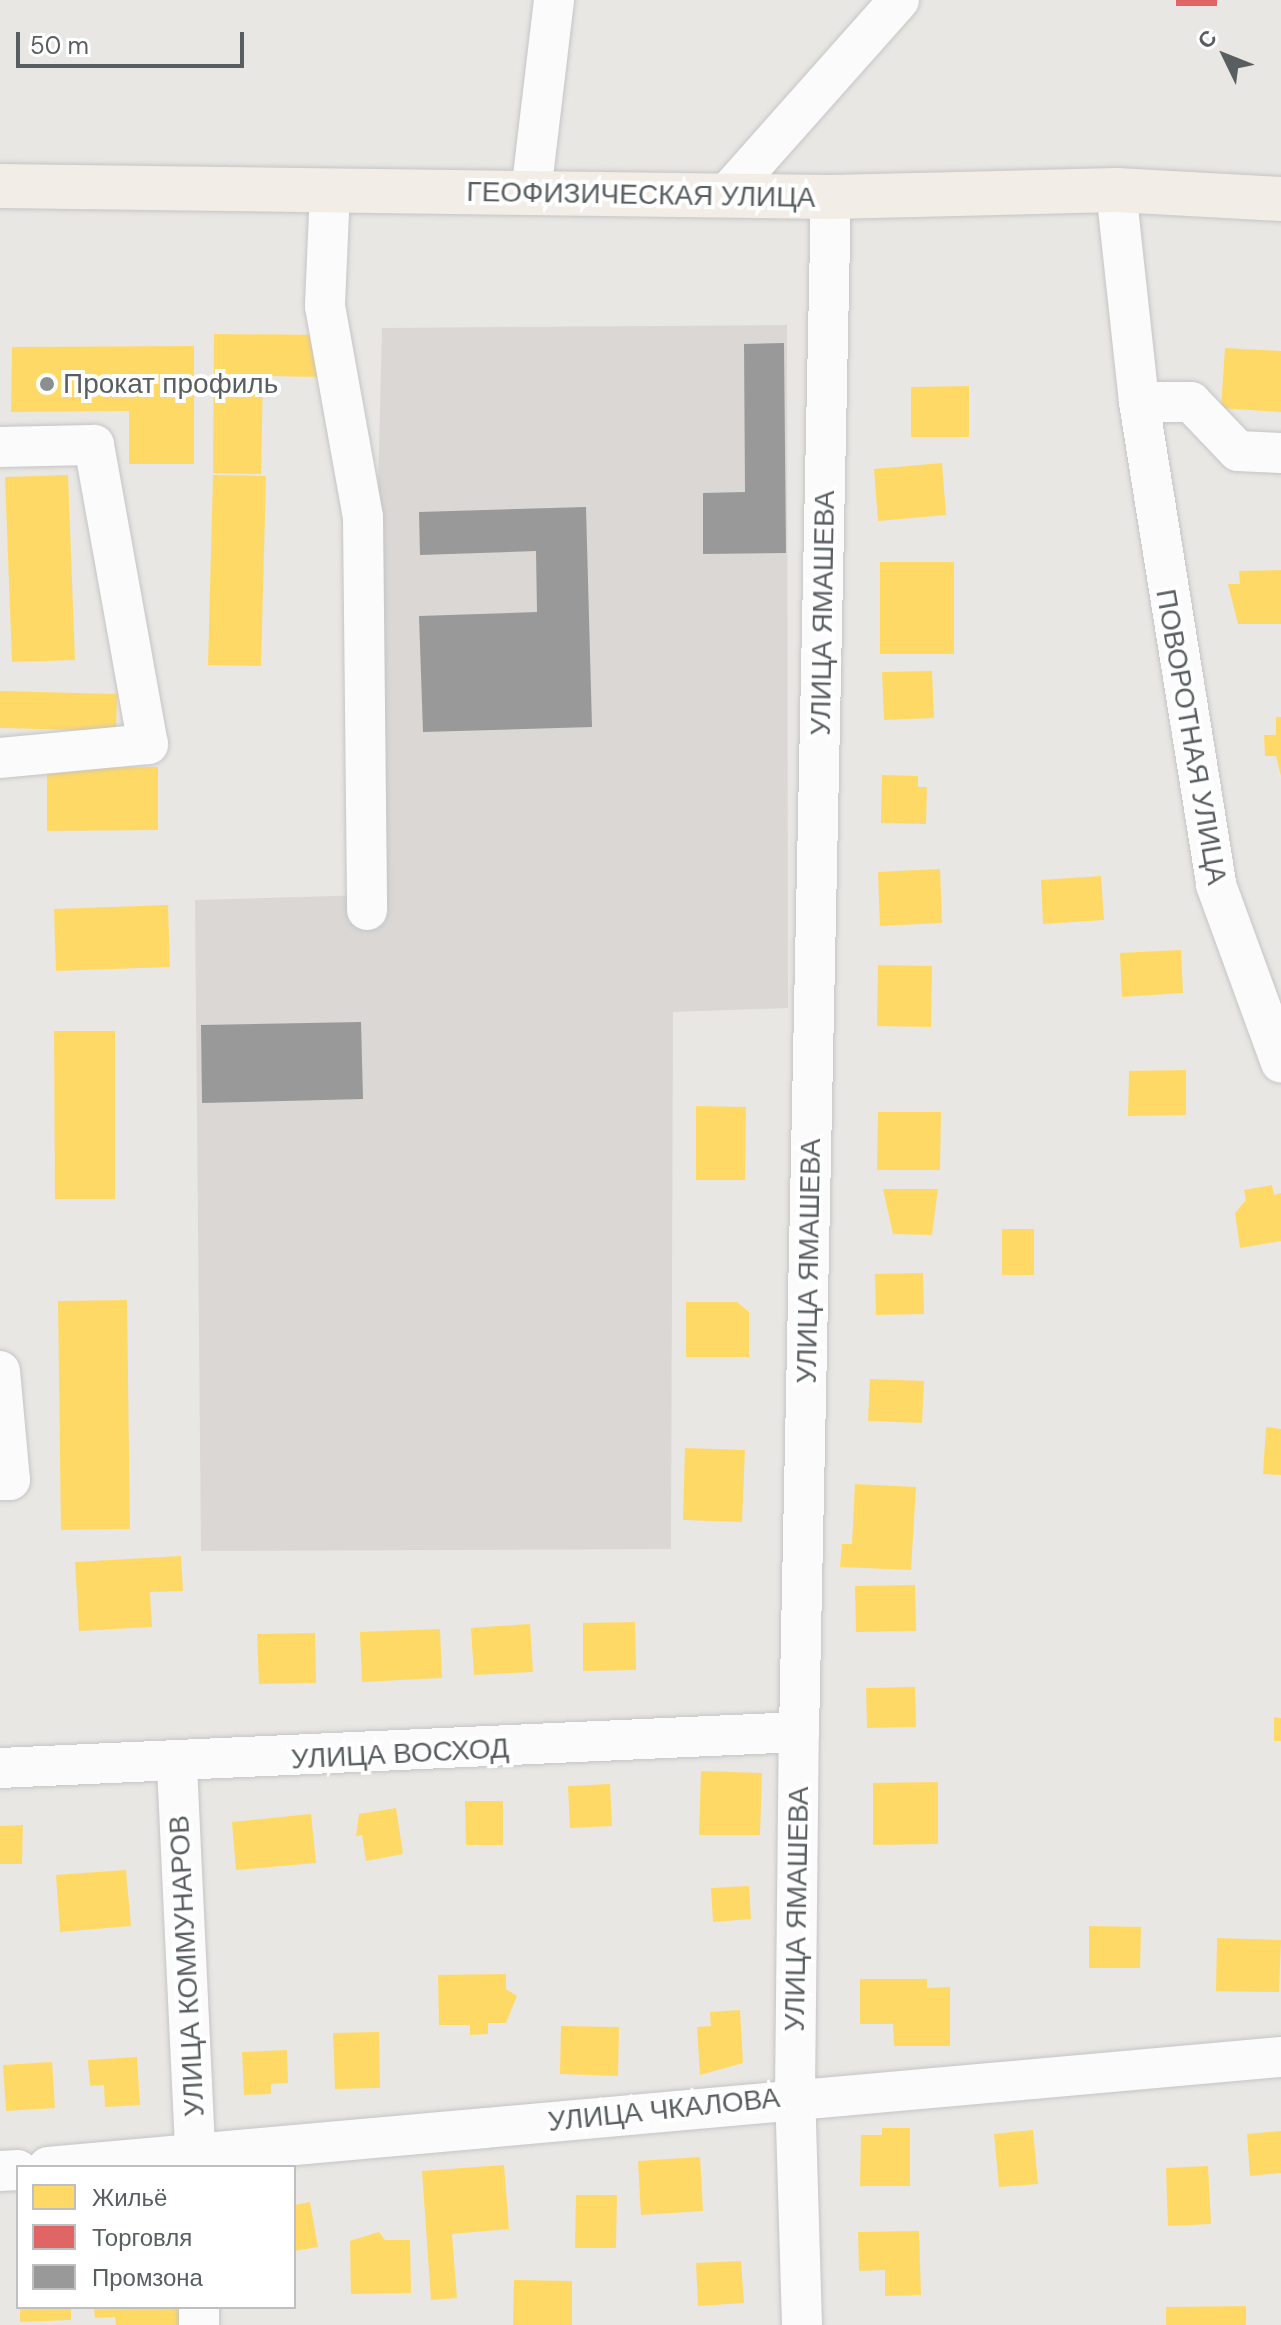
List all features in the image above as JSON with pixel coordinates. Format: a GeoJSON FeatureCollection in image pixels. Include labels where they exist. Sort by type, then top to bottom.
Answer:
{"type":"FeatureCollection","features":[{"type":"Feature","properties":{"kind":"main road","name":"ГЕОФИЗИЧЕСКАЯ УЛИЦА"},"geometry":{"type":"LineString","coordinates":[[0,186],[831,197],[1116,190],[1281,199]]}},
{"type":"Feature","properties":{"kind":"street"},"geometry":{"type":"LineString","coordinates":[[531,193],[554,0]]}},
{"type":"Feature","properties":{"kind":"street"},"geometry":{"type":"LineString","coordinates":[[725,196],[899,0]]}},
{"type":"Feature","properties":{"kind":"street"},"geometry":{"type":"LineString","coordinates":[[330,190],[325,306],[363,517],[367,910]]}},
{"type":"Feature","properties":{"kind":"street","name":"ПОВОРОТНАЯ УЛИЦА"},"geometry":{"type":"LineString","coordinates":[[1116,190],[1139,402],[1216,885],[1281,1063]]}},
{"type":"Feature","properties":{"kind":"street","name":"УЛИЦА ЯМАШЕВА"},"geometry":{"type":"LineString","coordinates":[[802,2325],[795,2095],[799,1732],[831,197]]}},
{"type":"Feature","properties":{"kind":"street"},"geometry":{"type":"LineString","coordinates":[[1139,402],[1191,402],[1238,451],[1281,453]]}},
{"type":"Feature","properties":{"kind":"street"},"geometry":{"type":"LineString","coordinates":[[0,447],[94,445],[148,744],[0,758]]}},
{"type":"Feature","properties":{"kind":"street"},"geometry":{"type":"LineString","coordinates":[[0,1371],[10,1480],[0,1480]]}},
{"type":"Feature","properties":{"kind":"street","name":"УЛИЦА ВОСХОД"},"geometry":{"type":"LineString","coordinates":[[0,1768],[177,1766],[799,1732]]}},
{"type":"Feature","properties":{"kind":"street","name":"УЛИЦА КОММУНАРОВ"},"geometry":{"type":"LineString","coordinates":[[177,1766],[196,2161]]}},
{"type":"Feature","properties":{"kind":"street","name":"УЛИЦА ЧКАЛОВА"},"geometry":{"type":"LineString","coordinates":[[97,2165],[196,2161],[795,2095],[1281,2057]]}},
{"type":"Feature","properties":{"kind":"shaded area"},"geometry":{"type":"Polygon","coordinates":[[[787,325],[788,1008],[673,1012],[671,1549],[201,1551],[195,900],[368,895],[382,328],[787,325]]]}},
{"type":"Feature","properties":{"kind":"building: Жильё"},"geometry":{"type":"Polygon","coordinates":[[[214,334],[322,335],[322,377],[263,376],[261,474],[213,473],[214,334]]]}},
{"type":"Feature","properties":{"kind":"building: Жильё"},"geometry":{"type":"Polygon","coordinates":[[[194,346],[194,464],[129,464],[129,411],[11,412],[12,347],[194,346]]]}},
{"type":"Feature","properties":{"kind":"building: Жильё"},"geometry":{"type":"Polygon","coordinates":[[[1225,348],[1281,351],[1281,412],[1221,408],[1225,348]]]}},
{"type":"Feature","properties":{"kind":"building: Жильё"},"geometry":{"type":"Polygon","coordinates":[[[969,386],[969,437],[911,437],[911,387],[969,386]]]}},
{"type":"Feature","properties":{"kind":"building: Жильё"},"geometry":{"type":"Polygon","coordinates":[[[942,463],[946,515],[878,521],[874,469],[942,463]]]}},
{"type":"Feature","properties":{"kind":"building: Жильё"},"geometry":{"type":"Polygon","coordinates":[[[68,475],[75,660],[12,662],[5,477],[68,475]]]}},
{"type":"Feature","properties":{"kind":"building: Жильё"},"geometry":{"type":"Polygon","coordinates":[[[213,475],[266,476],[261,666],[208,665],[213,475]]]}},
{"type":"Feature","properties":{"kind":"building: Жильё"},"geometry":{"type":"Polygon","coordinates":[[[880,562],[954,562],[954,654],[880,654],[880,562]]]}},
{"type":"Feature","properties":{"kind":"building: Жильё"},"geometry":{"type":"Polygon","coordinates":[[[1281,570],[1281,624],[1238,624],[1228,584],[1240,584],[1239,571],[1281,570]]]}},
{"type":"Feature","properties":{"kind":"building: Жильё"},"geometry":{"type":"Polygon","coordinates":[[[932,671],[934,718],[884,720],[882,672],[932,671]]]}},
{"type":"Feature","properties":{"kind":"building: Жильё"},"geometry":{"type":"Polygon","coordinates":[[[0,691],[117,694],[116,731],[0,728],[0,691]]]}},
{"type":"Feature","properties":{"kind":"building: Жильё"},"geometry":{"type":"Polygon","coordinates":[[[1276,717],[1281,717],[1281,776],[1276,756],[1265,756],[1264,735],[1276,735],[1276,717]]]}},
{"type":"Feature","properties":{"kind":"building: Жильё"},"geometry":{"type":"Polygon","coordinates":[[[158,767],[158,830],[47,831],[47,768],[158,767]]]}},
{"type":"Feature","properties":{"kind":"building: Жильё"},"geometry":{"type":"Polygon","coordinates":[[[882,775],[918,776],[918,787],[927,787],[926,824],[881,823],[882,775]]]}},
{"type":"Feature","properties":{"kind":"building: Жильё"},"geometry":{"type":"Polygon","coordinates":[[[940,869],[942,923],[880,926],[878,872],[940,869]]]}},
{"type":"Feature","properties":{"kind":"building: Жильё"},"geometry":{"type":"Polygon","coordinates":[[[1101,876],[1104,920],[1043,924],[1041,880],[1101,876]]]}},
{"type":"Feature","properties":{"kind":"building: Жильё"},"geometry":{"type":"Polygon","coordinates":[[[168,905],[170,967],[56,971],[54,909],[168,905]]]}},
{"type":"Feature","properties":{"kind":"building: Жильё"},"geometry":{"type":"Polygon","coordinates":[[[1181,950],[1183,993],[1122,997],[1120,953],[1181,950]]]}},
{"type":"Feature","properties":{"kind":"building: Жильё"},"geometry":{"type":"Polygon","coordinates":[[[878,965],[932,966],[931,1027],[877,1026],[878,965]]]}},
{"type":"Feature","properties":{"kind":"building: Жильё"},"geometry":{"type":"Polygon","coordinates":[[[54,1031],[115,1031],[115,1199],[55,1199],[54,1031]]]}},
{"type":"Feature","properties":{"kind":"building: Жильё"},"geometry":{"type":"Polygon","coordinates":[[[1186,1070],[1186,1115],[1128,1116],[1129,1071],[1186,1070]]]}},
{"type":"Feature","properties":{"kind":"building: Жильё"},"geometry":{"type":"Polygon","coordinates":[[[696,1106],[746,1107],[745,1180],[696,1180],[696,1106]]]}},
{"type":"Feature","properties":{"kind":"building: Жильё"},"geometry":{"type":"Polygon","coordinates":[[[878,1112],[941,1112],[940,1170],[877,1170],[878,1112]]]}},
{"type":"Feature","properties":{"kind":"building: Жильё"},"geometry":{"type":"Polygon","coordinates":[[[1272,1185],[1274,1195],[1281,1193],[1281,1241],[1240,1248],[1235,1213],[1246,1200],[1244,1190],[1272,1185]]]}},
{"type":"Feature","properties":{"kind":"building: Жильё"},"geometry":{"type":"Polygon","coordinates":[[[883,1189],[938,1189],[932,1235],[893,1234],[883,1189]]]}},
{"type":"Feature","properties":{"kind":"building: Жильё"},"geometry":{"type":"Polygon","coordinates":[[[1002,1229],[1034,1229],[1034,1275],[1002,1275],[1002,1229]]]}},
{"type":"Feature","properties":{"kind":"building: Жильё"},"geometry":{"type":"Polygon","coordinates":[[[923,1273],[924,1314],[876,1315],[875,1274],[923,1273]]]}},
{"type":"Feature","properties":{"kind":"building: Жильё"},"geometry":{"type":"Polygon","coordinates":[[[127,1300],[130,1529],[61,1530],[58,1301],[127,1300]]]}},
{"type":"Feature","properties":{"kind":"building: Жильё"},"geometry":{"type":"Polygon","coordinates":[[[686,1302],[737,1302],[749,1312],[749,1357],[686,1357],[686,1302]]]}},
{"type":"Feature","properties":{"kind":"building: Жильё"},"geometry":{"type":"Polygon","coordinates":[[[870,1379],[924,1381],[922,1423],[868,1421],[870,1379]]]}},
{"type":"Feature","properties":{"kind":"building: Жильё"},"geometry":{"type":"Polygon","coordinates":[[[1266,1427],[1281,1429],[1281,1475],[1263,1474],[1266,1427]]]}},
{"type":"Feature","properties":{"kind":"building: Жильё"},"geometry":{"type":"Polygon","coordinates":[[[685,1448],[745,1450],[742,1522],[683,1520],[685,1448]]]}},
{"type":"Feature","properties":{"kind":"building: Жильё"},"geometry":{"type":"Polygon","coordinates":[[[855,1484],[916,1487],[911,1570],[840,1567],[842,1544],[852,1544],[855,1484]]]}},
{"type":"Feature","properties":{"kind":"building: Жильё"},"geometry":{"type":"Polygon","coordinates":[[[181,1556],[183,1591],[150,1592],[152,1627],[79,1631],[75,1562],[181,1556]]]}},
{"type":"Feature","properties":{"kind":"building: Жильё"},"geometry":{"type":"Polygon","coordinates":[[[915,1585],[916,1631],[856,1632],[855,1586],[915,1585]]]}},
{"type":"Feature","properties":{"kind":"building: Жильё"},"geometry":{"type":"Polygon","coordinates":[[[635,1622],[636,1670],[583,1671],[583,1623],[635,1622]]]}},
{"type":"Feature","properties":{"kind":"building: Жильё"},"geometry":{"type":"Polygon","coordinates":[[[530,1624],[533,1672],[474,1675],[471,1628],[530,1624]]]}},
{"type":"Feature","properties":{"kind":"building: Жильё"},"geometry":{"type":"Polygon","coordinates":[[[440,1629],[442,1678],[362,1682],[360,1632],[440,1629]]]}},
{"type":"Feature","properties":{"kind":"building: Жильё"},"geometry":{"type":"Polygon","coordinates":[[[315,1633],[316,1683],[259,1684],[257,1634],[315,1633]]]}},
{"type":"Feature","properties":{"kind":"building: Жильё"},"geometry":{"type":"Polygon","coordinates":[[[915,1687],[916,1727],[867,1728],[866,1688],[915,1687]]]}},
{"type":"Feature","properties":{"kind":"building: Жильё"},"geometry":{"type":"Polygon","coordinates":[[[1274,1717],[1281,1718],[1281,1741],[1274,1741],[1274,1717]]]}},
{"type":"Feature","properties":{"kind":"building: Жильё"},"geometry":{"type":"Polygon","coordinates":[[[701,1771],[762,1773],[760,1835],[699,1835],[701,1771]]]}},
{"type":"Feature","properties":{"kind":"building: Жильё"},"geometry":{"type":"Polygon","coordinates":[[[938,1782],[938,1844],[873,1845],[873,1783],[938,1782]]]}},
{"type":"Feature","properties":{"kind":"building: Жильё"},"geometry":{"type":"Polygon","coordinates":[[[610,1784],[612,1826],[570,1828],[568,1786],[610,1784]]]}},
{"type":"Feature","properties":{"kind":"building: Жильё"},"geometry":{"type":"Polygon","coordinates":[[[465,1801],[503,1801],[503,1845],[466,1845],[465,1801]]]}},
{"type":"Feature","properties":{"kind":"building: Жильё"},"geometry":{"type":"Polygon","coordinates":[[[396,1808],[403,1854],[366,1861],[362,1835],[356,1836],[359,1814],[396,1808]]]}},
{"type":"Feature","properties":{"kind":"building: Жильё"},"geometry":{"type":"Polygon","coordinates":[[[311,1814],[316,1863],[236,1870],[232,1822],[311,1814]]]}},
{"type":"Feature","properties":{"kind":"building: Жильё"},"geometry":{"type":"Polygon","coordinates":[[[23,1825],[22,1864],[0,1864],[0,1826],[23,1825]]]}},
{"type":"Feature","properties":{"kind":"building: Жильё"},"geometry":{"type":"Polygon","coordinates":[[[126,1870],[131,1926],[60,1932],[56,1875],[126,1870]]]}},
{"type":"Feature","properties":{"kind":"building: Жильё"},"geometry":{"type":"Polygon","coordinates":[[[749,1886],[751,1919],[713,1922],[711,1888],[749,1886]]]}},
{"type":"Feature","properties":{"kind":"building: Жильё"},"geometry":{"type":"Polygon","coordinates":[[[1089,1926],[1141,1927],[1140,1968],[1089,1968],[1089,1926]]]}},
{"type":"Feature","properties":{"kind":"building: Жильё"},"geometry":{"type":"Polygon","coordinates":[[[1217,1938],[1281,1940],[1279,1992],[1216,1991],[1217,1938]]]}},
{"type":"Feature","properties":{"kind":"building: Жильё"},"geometry":{"type":"Polygon","coordinates":[[[506,1974],[506,1989],[517,1996],[506,2023],[488,2023],[488,2034],[470,2035],[470,2025],[439,2025],[438,1975],[506,1974]]]}},
{"type":"Feature","properties":{"kind":"building: Жильё"},"geometry":{"type":"Polygon","coordinates":[[[860,1979],[927,1979],[927,1988],[950,1987],[950,2046],[894,2046],[893,2024],[860,2024],[860,1979]]]}},
{"type":"Feature","properties":{"kind":"building: Жильё"},"geometry":{"type":"Polygon","coordinates":[[[740,2010],[743,2063],[700,2075],[697,2027],[711,2026],[710,2012],[740,2010]]]}},
{"type":"Feature","properties":{"kind":"building: Жильё"},"geometry":{"type":"Polygon","coordinates":[[[561,2026],[619,2027],[618,2076],[560,2074],[561,2026]]]}},
{"type":"Feature","properties":{"kind":"building: Жильё"},"geometry":{"type":"Polygon","coordinates":[[[379,2032],[380,2088],[335,2089],[333,2033],[379,2032]]]}},
{"type":"Feature","properties":{"kind":"building: Жильё"},"geometry":{"type":"Polygon","coordinates":[[[287,2050],[288,2083],[271,2084],[271,2094],[244,2095],[242,2052],[287,2050]]]}},
{"type":"Feature","properties":{"kind":"building: Жильё"},"geometry":{"type":"Polygon","coordinates":[[[137,2057],[140,2105],[105,2107],[104,2085],[90,2086],[88,2060],[137,2057]]]}},
{"type":"Feature","properties":{"kind":"building: Жильё"},"geometry":{"type":"Polygon","coordinates":[[[52,2062],[55,2108],[6,2111],[3,2065],[52,2062]]]}},
{"type":"Feature","properties":{"kind":"building: Жильё"},"geometry":{"type":"Polygon","coordinates":[[[882,2128],[910,2128],[910,2186],[860,2186],[861,2135],[882,2135],[882,2128]]]}},
{"type":"Feature","properties":{"kind":"building: Жильё"},"geometry":{"type":"Polygon","coordinates":[[[1033,2130],[1038,2184],[999,2187],[994,2134],[1033,2130]]]}},
{"type":"Feature","properties":{"kind":"building: Жильё"},"geometry":{"type":"Polygon","coordinates":[[[1281,2131],[1281,2173],[1250,2176],[1247,2134],[1281,2131]]]}},
{"type":"Feature","properties":{"kind":"building: Жильё"},"geometry":{"type":"Polygon","coordinates":[[[700,2157],[703,2211],[641,2215],[638,2161],[700,2157]]]}},
{"type":"Feature","properties":{"kind":"building: Жильё"},"geometry":{"type":"Polygon","coordinates":[[[504,2165],[509,2229],[452,2234],[457,2298],[431,2300],[422,2171],[504,2165]]]}},
{"type":"Feature","properties":{"kind":"building: Жильё"},"geometry":{"type":"Polygon","coordinates":[[[1208,2166],[1211,2224],[1168,2226],[1166,2168],[1208,2166]]]}},
{"type":"Feature","properties":{"kind":"building: Жильё"},"geometry":{"type":"Polygon","coordinates":[[[576,2195],[617,2195],[616,2248],[575,2248],[576,2195]]]}},
{"type":"Feature","properties":{"kind":"building: Жильё"},"geometry":{"type":"Polygon","coordinates":[[[310,2202],[318,2247],[296,2251],[296,2205],[310,2202]]]}},
{"type":"Feature","properties":{"kind":"building: Жильё"},"geometry":{"type":"Polygon","coordinates":[[[919,2231],[921,2295],[885,2296],[885,2270],[859,2271],[858,2232],[919,2231]]]}},
{"type":"Feature","properties":{"kind":"building: Жильё"},"geometry":{"type":"Polygon","coordinates":[[[379,2232],[385,2240],[410,2240],[411,2293],[351,2294],[350,2241],[379,2232]]]}},
{"type":"Feature","properties":{"kind":"building: Жильё"},"geometry":{"type":"Polygon","coordinates":[[[741,2261],[744,2303],[698,2306],[696,2263],[741,2261]]]}},
{"type":"Feature","properties":{"kind":"building: Жильё"},"geometry":{"type":"Polygon","coordinates":[[[514,2280],[572,2281],[572,2325],[513,2325],[514,2280]]]}},
{"type":"Feature","properties":{"kind":"building: Жильё"},"geometry":{"type":"Polygon","coordinates":[[[1246,2306],[1246,2325],[1166,2325],[1166,2307],[1246,2306]]]}},
{"type":"Feature","properties":{"kind":"building: Жильё"},"geometry":{"type":"Polygon","coordinates":[[[20,2309],[71,2309],[71,2320],[20,2322],[20,2309]]]}},
{"type":"Feature","properties":{"kind":"building: Жильё"},"geometry":{"type":"Polygon","coordinates":[[[94,2309],[181,2309],[181,2325],[116,2325],[115,2317],[95,2318],[94,2309]]]}},
{"type":"Feature","properties":{"kind":"building: Торговля"},"geometry":{"type":"Polygon","coordinates":[[[1176,0],[1217,0],[1217,6],[1176,6],[1176,0]]]}},
{"type":"Feature","properties":{"kind":"building: Промзона"},"geometry":{"type":"Polygon","coordinates":[[[784,343],[786,553],[703,554],[703,493],[745,492],[744,344],[784,343]]]}},
{"type":"Feature","properties":{"kind":"building: Промзона"},"geometry":{"type":"Polygon","coordinates":[[[586,507],[592,727],[423,732],[419,616],[537,612],[536,551],[420,555],[419,512],[586,507]]]}},
{"type":"Feature","properties":{"kind":"building: Промзона"},"geometry":{"type":"Polygon","coordinates":[[[361,1022],[363,1099],[202,1103],[201,1025],[361,1022]]]}},
{"type":"Feature","properties":{"kind":"place","name":"Прокат профиль"},"geometry":{"type":"Point","coordinates":[47,384]}}]}
